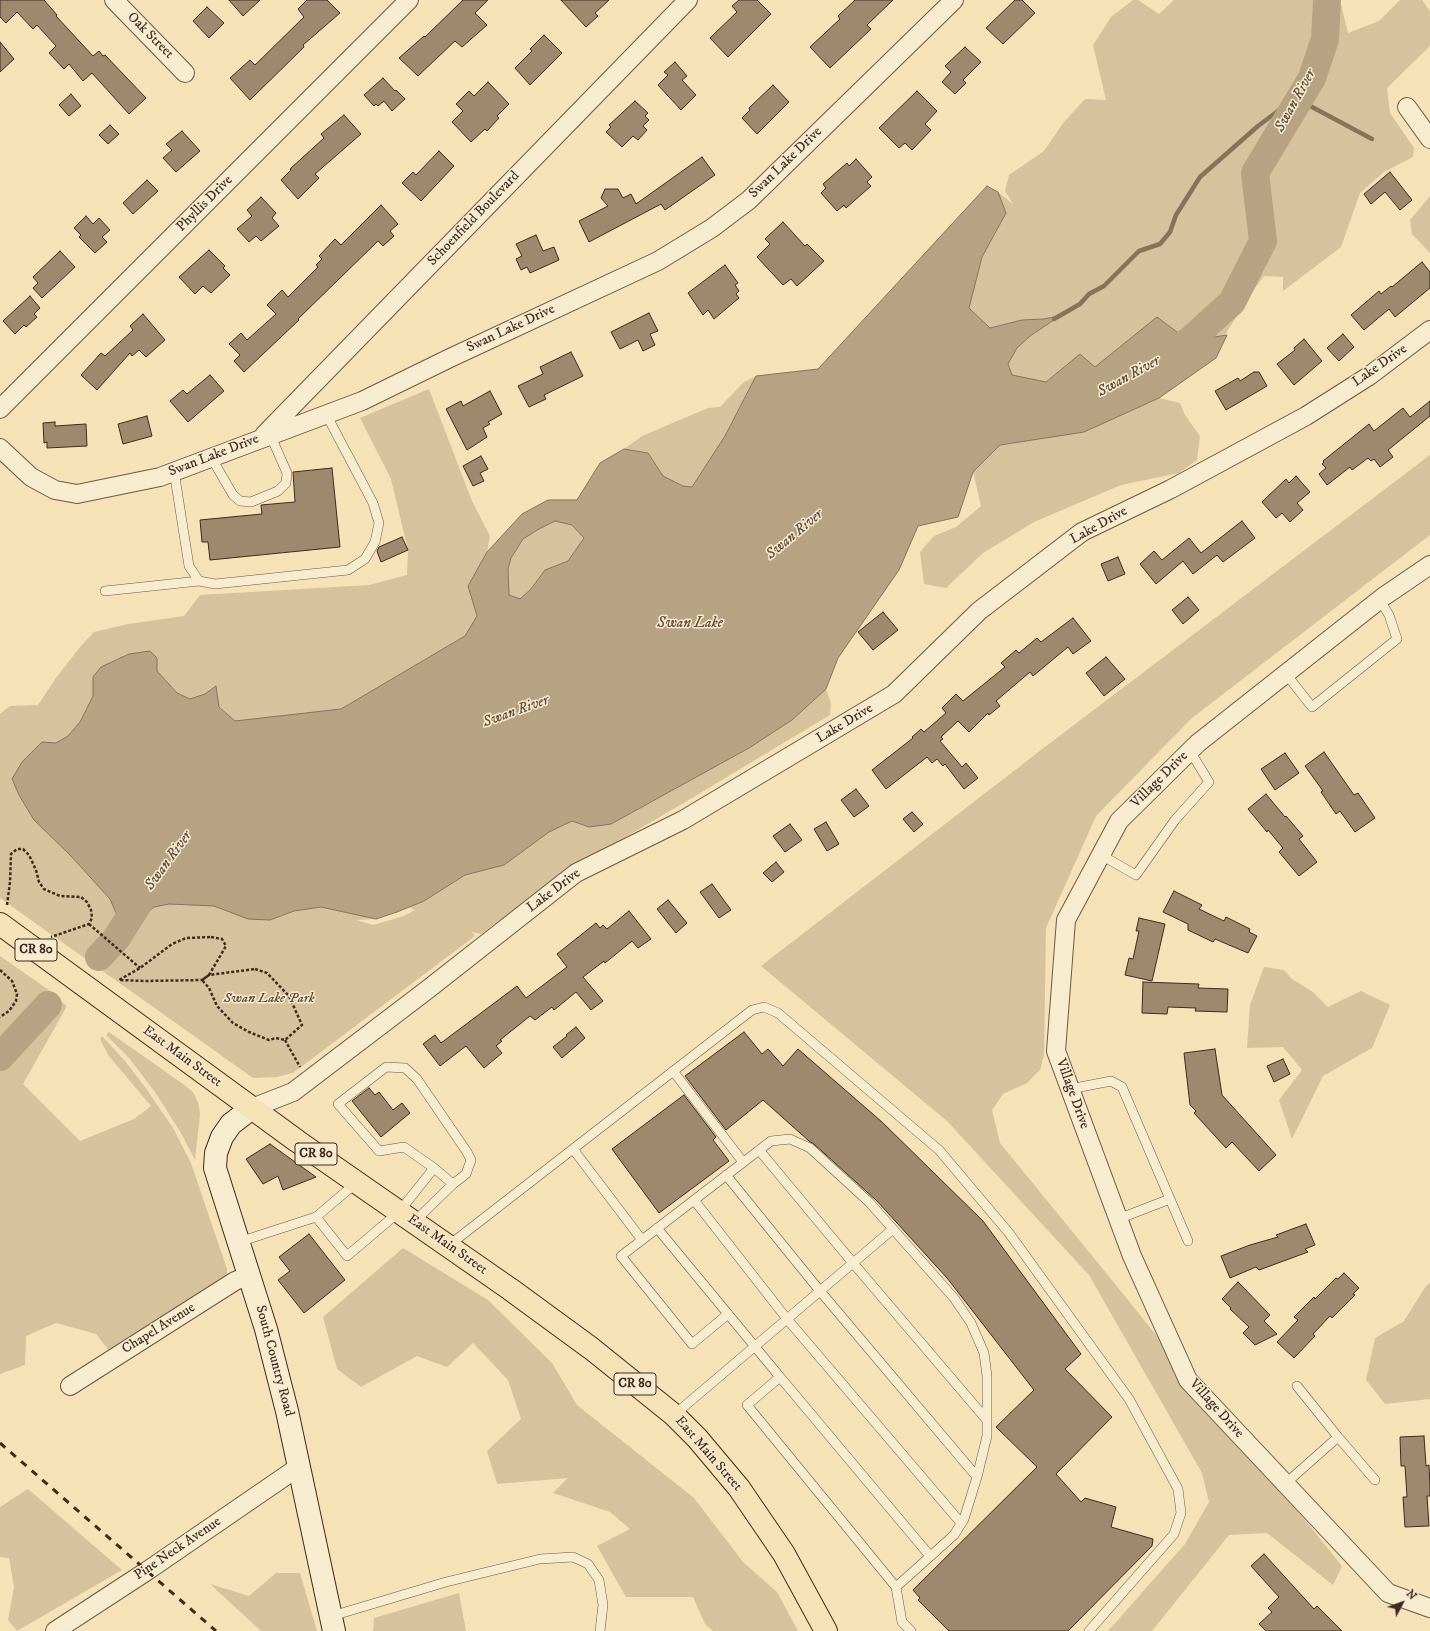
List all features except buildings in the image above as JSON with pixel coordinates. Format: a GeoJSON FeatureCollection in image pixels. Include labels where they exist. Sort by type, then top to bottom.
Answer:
{"type":"FeatureCollection","features":[{"type":"Feature","properties":{"kind":"main road","name":"East Main Street"},"geometry":{"type":"LineString","coordinates":[[3,914],[252,1108],[510,1289],[592,1349],[674,1415],[697,1438],[739,1488],[784,1554],[826,1631]]}},
{"type":"Feature","properties":{"kind":"main road","name":"South Country Road"},"geometry":{"type":"LineString","coordinates":[[252,1108],[228,1128],[218,1144],[214,1160],[218,1178],[250,1275],[276,1366],[300,1466],[333,1624]]}},
{"type":"Feature","properties":{"kind":"street","name":"Oak Street"},"geometry":{"type":"LineString","coordinates":[[114,0],[185,73]]}},
{"type":"Feature","properties":{"kind":"street","name":"Phyllis Drive"},"geometry":{"type":"LineString","coordinates":[[0,408],[409,0]]}},
{"type":"Feature","properties":{"kind":"street","name":"Schoenfield Boulevard"},"geometry":{"type":"LineString","coordinates":[[266,435],[688,0]]}},
{"type":"Feature","properties":{"kind":"street","name":"Swan Lake Drive"},"geometry":{"type":"LineString","coordinates":[[0,448],[31,477],[55,490],[77,494],[160,477],[266,435],[362,400],[457,354],[658,261],[712,228],[749,200],[954,0]]}},
{"type":"Feature","properties":{"kind":"street"},"geometry":{"type":"LineString","coordinates":[[1406,107],[1430,139]]}},
{"type":"Feature","properties":{"kind":"street","name":"Lake Drive"},"geometry":{"type":"LineString","coordinates":[[252,1108],[293,1092],[427,990],[576,873],[683,820],[894,694],[979,611],[1082,532],[1171,489],[1306,416],[1368,376],[1430,330]]}},
{"type":"Feature","properties":{"kind":"street","name":"Village Drive"},"geometry":{"type":"LineString","coordinates":[[1430,565],[1380,600],[1198,743],[1119,821],[1066,920],[1056,1051],[1132,1256],[1188,1380],[1388,1593],[1430,1608]]}},
{"type":"Feature","properties":{"kind":"street","name":"Chapel Avenue"},"geometry":{"type":"LineString","coordinates":[[70,1386],[235,1281],[250,1275]]}},
{"type":"Feature","properties":{"kind":"street","name":"Pine Neck Avenue"},"geometry":{"type":"LineString","coordinates":[[65,1629],[300,1466]]}},
{"type":"Feature","properties":{"kind":"lane"},"geometry":{"type":"LineString","coordinates":[[105,591],[199,581],[215,584],[327,573],[348,570],[365,559],[375,542],[379,523],[373,503],[326,414]]}},
{"type":"Feature","properties":{"kind":"lane"},"geometry":{"type":"LineString","coordinates":[[211,457],[233,495],[240,501],[251,502],[278,491],[286,484],[287,473],[266,435]]}},
{"type":"Feature","properties":{"kind":"lane"},"geometry":{"type":"LineString","coordinates":[[174,471],[189,566],[199,581]]}},
{"type":"Feature","properties":{"kind":"lane"},"geometry":{"type":"LineString","coordinates":[[1286,674],[1312,707],[1397,639],[1389,615],[1380,600]]}},
{"type":"Feature","properties":{"kind":"lane"},"geometry":{"type":"LineString","coordinates":[[1101,855],[1136,875],[1175,820],[1209,782],[1190,751]]}},
{"type":"Feature","properties":{"kind":"lane"},"geometry":{"type":"LineString","coordinates":[[448,1246],[752,1010],[764,1007],[778,1013],[939,1150],[1009,1232],[1128,1399],[1178,1489],[1181,1513],[1174,1534],[1089,1631]]}},
{"type":"Feature","properties":{"kind":"lane"},"geometry":{"type":"LineString","coordinates":[[316,1217],[348,1256],[407,1217],[453,1184],[466,1174],[471,1160],[417,1079],[405,1068],[386,1068],[338,1104],[379,1151],[404,1147],[434,1168],[453,1184]]}},
{"type":"Feature","properties":{"kind":"lane"},"geometry":{"type":"LineString","coordinates":[[673,1071],[743,1162]]}},
{"type":"Feature","properties":{"kind":"lane"},"geometry":{"type":"LineString","coordinates":[[1070,1089],[1111,1081],[1122,1087],[1188,1241]]}},
{"type":"Feature","properties":{"kind":"lane"},"geometry":{"type":"LineString","coordinates":[[728,1314],[692,1344],[621,1256],[759,1150],[772,1141],[790,1139],[810,1148],[869,1202],[954,1298],[971,1323],[984,1354],[986,1376],[986,1436],[977,1478],[964,1519],[954,1535],[896,1587]]}},
{"type":"Feature","properties":{"kind":"lane"},"geometry":{"type":"LineString","coordinates":[[573,1149],[642,1240]]}},
{"type":"Feature","properties":{"kind":"lane"},"geometry":{"type":"LineString","coordinates":[[759,1150],[986,1419]]}},
{"type":"Feature","properties":{"kind":"lane"},"geometry":{"type":"LineString","coordinates":[[407,1217],[434,1168]]}},
{"type":"Feature","properties":{"kind":"lane"},"geometry":{"type":"LineString","coordinates":[[726,1176],[820,1291],[977,1478]]}},
{"type":"Feature","properties":{"kind":"lane"},"geometry":{"type":"LineString","coordinates":[[239,1242],[316,1217],[357,1182]]}},
{"type":"Feature","properties":{"kind":"lane"},"geometry":{"type":"LineString","coordinates":[[1118,1219],[1170,1199]]}},
{"type":"Feature","properties":{"kind":"lane"},"geometry":{"type":"LineString","coordinates":[[694,1200],[787,1319],[961,1524]]}},
{"type":"Feature","properties":{"kind":"lane"},"geometry":{"type":"LineString","coordinates":[[657,1228],[930,1556]]}},
{"type":"Feature","properties":{"kind":"lane"},"geometry":{"type":"LineString","coordinates":[[674,1415],[893,1229]]}},
{"type":"Feature","properties":{"kind":"lane"},"geometry":{"type":"LineString","coordinates":[[780,1377],[746,1405],[896,1587],[903,1627],[911,1631]]}},
{"type":"Feature","properties":{"kind":"lane"},"geometry":{"type":"LineString","coordinates":[[1297,1386],[1375,1480]]}},
{"type":"Feature","properties":{"kind":"lane"},"geometry":{"type":"LineString","coordinates":[[1285,1484],[1338,1437]]}},
{"type":"Feature","properties":{"kind":"lane"},"geometry":{"type":"LineString","coordinates":[[333,1624],[446,1582],[540,1559],[573,1557],[588,1564],[599,1580],[603,1605],[600,1631]]}},
{"type":"Feature","properties":{"kind":"path"},"geometry":{"type":"LineString","coordinates":[[3,914],[10,882],[11,854],[17,849],[23,849],[29,855],[36,870],[39,882],[44,889],[60,896],[81,897],[87,902],[91,910],[92,918],[89,924],[52,937]]}},
{"type":"Feature","properties":{"kind":"path"},"geometry":{"type":"LineString","coordinates":[[89,924],[140,968]]}},
{"type":"Feature","properties":{"kind":"path"},"geometry":{"type":"LineString","coordinates":[[211,937],[222,939],[226,946],[209,975],[202,980],[119,980],[140,968],[147,961],[172,944],[186,938],[211,937]]}},
{"type":"Feature","properties":{"kind":"path"},"geometry":{"type":"LineString","coordinates":[[209,975],[255,969],[267,972],[289,996],[302,1025],[285,1040]]}},
{"type":"Feature","properties":{"kind":"path"},"geometry":{"type":"LineString","coordinates":[[0,970],[12,981],[17,994],[16,1001],[9,1011],[0,1017]]}},
{"type":"Feature","properties":{"kind":"path"},"geometry":{"type":"LineString","coordinates":[[202,980],[209,988],[217,1006],[233,1023],[249,1032],[269,1040],[276,1038],[285,1040],[309,1080]]}},
{"type":"Feature","properties":{"kind":"green space"},"geometry":{"type":"Polygon","coordinates":[[[1133,0],[1138,0],[1159,14],[1174,0],[1340,0],[1348,33],[1379,21],[1400,0],[1422,0],[1430,11],[1430,46],[1387,88],[1390,113],[1414,148],[1413,157],[1384,172],[1360,193],[1341,247],[1283,291],[1283,277],[1264,276],[1225,335],[1189,341],[1095,367],[1080,354],[1046,382],[1012,375],[1008,364],[1017,348],[1030,336],[1059,317],[1022,320],[990,328],[969,308],[982,257],[1006,213],[998,192],[1013,204],[1005,191],[1009,175],[1044,151],[1064,122],[1085,99],[1106,100],[1093,45],[1111,17],[1133,0]]]}},
{"type":"Feature","properties":{"kind":"green space"},"geometry":{"type":"Polygon","coordinates":[[[1430,196],[1430,253],[1412,234],[1410,220],[1430,196]]]}},
{"type":"Feature","properties":{"kind":"green space"},"geometry":{"type":"Polygon","coordinates":[[[756,376],[725,436],[692,487],[683,486],[663,476],[648,453],[624,449],[642,436],[708,408],[720,407],[744,382],[756,376]]]}},
{"type":"Feature","properties":{"kind":"green space","name":"Swan Lake Park"},"geometry":{"type":"Polygon","coordinates":[[[429,389],[472,501],[490,536],[487,552],[468,586],[477,616],[465,636],[341,709],[235,721],[205,694],[190,699],[177,693],[157,671],[157,658],[129,654],[101,667],[93,677],[93,696],[80,722],[68,736],[56,743],[13,779],[19,795],[34,820],[71,856],[110,899],[121,923],[115,924],[116,927],[131,931],[132,926],[154,907],[169,904],[215,905],[270,920],[294,911],[321,907],[376,919],[356,920],[373,925],[404,916],[415,910],[408,907],[424,901],[465,875],[504,865],[549,832],[572,821],[589,827],[611,824],[749,748],[792,720],[826,689],[831,703],[830,715],[624,838],[584,858],[481,934],[472,932],[475,936],[293,1073],[277,1077],[253,1078],[0,898],[0,714],[10,706],[38,705],[56,678],[80,647],[94,632],[128,624],[184,616],[200,595],[369,585],[407,575],[408,550],[391,479],[360,418],[429,389]]]}},
{"type":"Feature","properties":{"kind":"green space"},"geometry":{"type":"Polygon","coordinates":[[[1159,398],[1180,403],[1185,415],[1200,436],[1197,460],[1179,473],[1121,485],[1034,522],[983,553],[946,588],[924,584],[920,552],[934,536],[956,527],[981,506],[973,472],[1000,445],[1084,432],[1159,398]]]}},
{"type":"Feature","properties":{"kind":"green space"},"geometry":{"type":"Polygon","coordinates":[[[1430,455],[1430,535],[1192,718],[1096,816],[1046,928],[1044,1055],[1040,1070],[1027,1083],[1003,1094],[992,1110],[1000,1143],[1342,1566],[1333,1585],[1267,1533],[1229,1535],[1152,1631],[1108,1631],[1185,1544],[1209,1502],[1202,1473],[1089,1275],[947,1121],[761,966],[1041,750],[1430,455]]]}},
{"type":"Feature","properties":{"kind":"green space"},"geometry":{"type":"Polygon","coordinates":[[[555,521],[572,525],[584,538],[568,561],[545,570],[531,589],[520,599],[509,595],[508,569],[511,558],[523,539],[555,521]]]}},
{"type":"Feature","properties":{"kind":"green space"},"geometry":{"type":"Polygon","coordinates":[[[0,956],[53,993],[52,995],[67,1006],[23,1084],[80,1141],[134,1119],[151,1106],[108,1055],[100,1039],[102,1036],[125,1061],[173,1128],[191,1163],[227,1269],[227,1279],[110,1352],[96,1334],[56,1323],[26,1336],[25,1365],[0,1374],[0,956]]]}},
{"type":"Feature","properties":{"kind":"green space"},"geometry":{"type":"Polygon","coordinates":[[[1264,967],[1284,970],[1292,979],[1313,992],[1328,1007],[1361,991],[1390,1005],[1372,1048],[1323,1076],[1292,1139],[1279,1100],[1302,1070],[1283,1047],[1247,1048],[1250,1005],[1264,967]]]}},
{"type":"Feature","properties":{"kind":"green space"},"geometry":{"type":"Polygon","coordinates":[[[109,1032],[193,1092],[198,1102],[200,1114],[195,1160],[181,1133],[155,1092],[129,1058],[106,1035],[109,1032]]]}},
{"type":"Feature","properties":{"kind":"green space"},"geometry":{"type":"Polygon","coordinates":[[[403,1248],[488,1300],[552,1363],[577,1405],[694,1498],[743,1562],[777,1592],[798,1631],[713,1631],[705,1624],[693,1597],[626,1597],[597,1546],[630,1529],[610,1512],[553,1493],[568,1478],[497,1484],[487,1451],[521,1419],[508,1380],[473,1343],[447,1367],[417,1356],[361,1387],[337,1369],[323,1317],[403,1248]]]}},
{"type":"Feature","properties":{"kind":"green space"},"geometry":{"type":"Polygon","coordinates":[[[1430,1283],[1430,1399],[1385,1404],[1366,1380],[1375,1338],[1404,1321],[1426,1286],[1430,1283]]]}},
{"type":"Feature","properties":{"kind":"green space"},"geometry":{"type":"Polygon","coordinates":[[[28,1489],[122,1570],[17,1631],[8,1620],[14,1587],[9,1558],[0,1557],[0,1507],[28,1489]]]}},
{"type":"Feature","properties":{"kind":"green space"},"geometry":{"type":"Polygon","coordinates":[[[276,1573],[300,1573],[317,1631],[261,1631],[210,1584],[249,1596],[276,1573]]]}},
{"type":"Feature","properties":{"kind":"green space"},"geometry":{"type":"Polygon","coordinates":[[[459,1593],[466,1631],[373,1631],[374,1618],[459,1593]]]}},
{"type":"Feature","properties":{"kind":"water","name":"Swan Lake"},"geometry":{"type":"Polygon","coordinates":[[[987,186],[998,192],[1006,213],[982,257],[969,308],[990,328],[1022,320],[1043,319],[1060,316],[1030,336],[1017,348],[1008,364],[1012,375],[1046,382],[1080,354],[1095,367],[1157,317],[1189,341],[1227,335],[1216,358],[1159,398],[1084,432],[1000,445],[973,472],[958,517],[918,526],[899,570],[838,658],[826,689],[792,720],[749,748],[611,824],[589,827],[572,821],[549,832],[504,865],[465,875],[424,901],[397,912],[376,919],[321,907],[294,911],[270,920],[248,919],[214,906],[169,904],[154,907],[132,926],[122,927],[110,899],[71,856],[34,820],[19,795],[12,779],[22,762],[42,742],[56,743],[68,736],[80,722],[93,696],[93,677],[101,667],[129,654],[150,651],[157,658],[157,671],[177,693],[190,699],[205,694],[216,686],[219,707],[235,721],[341,709],[465,636],[477,616],[468,586],[487,552],[522,514],[548,500],[577,500],[600,463],[624,449],[648,453],[663,476],[683,486],[692,487],[725,436],[756,376],[818,369],[987,186]],[[555,521],[523,539],[511,558],[508,569],[509,595],[520,599],[531,589],[545,570],[568,561],[584,538],[572,525],[555,521]]]}},
{"type":"Feature","properties":{"kind":"waterway","name":"Swan River"},"geometry":{"type":"LineString","coordinates":[[1157,361],[1189,341],[1232,302],[1263,241],[1255,173],[1312,78],[1325,39],[1327,0]]}},
{"type":"Feature","properties":{"kind":"waterway"},"geometry":{"type":"LineString","coordinates":[[1054,319],[1080,304],[1089,294],[1104,286],[1139,251],[1160,244],[1170,232],[1176,215],[1200,177],[1258,126],[1286,105],[1299,100],[1372,139]]}},
{"type":"Feature","properties":{"kind":"waterway","name":"Swan River"},"geometry":{"type":"LineString","coordinates":[[99,957],[116,939],[144,895]]}},
{"type":"Feature","properties":{"kind":"waterway","name":"Swan River"},"geometry":{"type":"LineString","coordinates":[[0,1057],[48,1005]]}},
{"type":"Feature","properties":{"kind":"railway"},"geometry":{"type":"LineString","coordinates":[[0,1443],[216,1631]]}}]}
